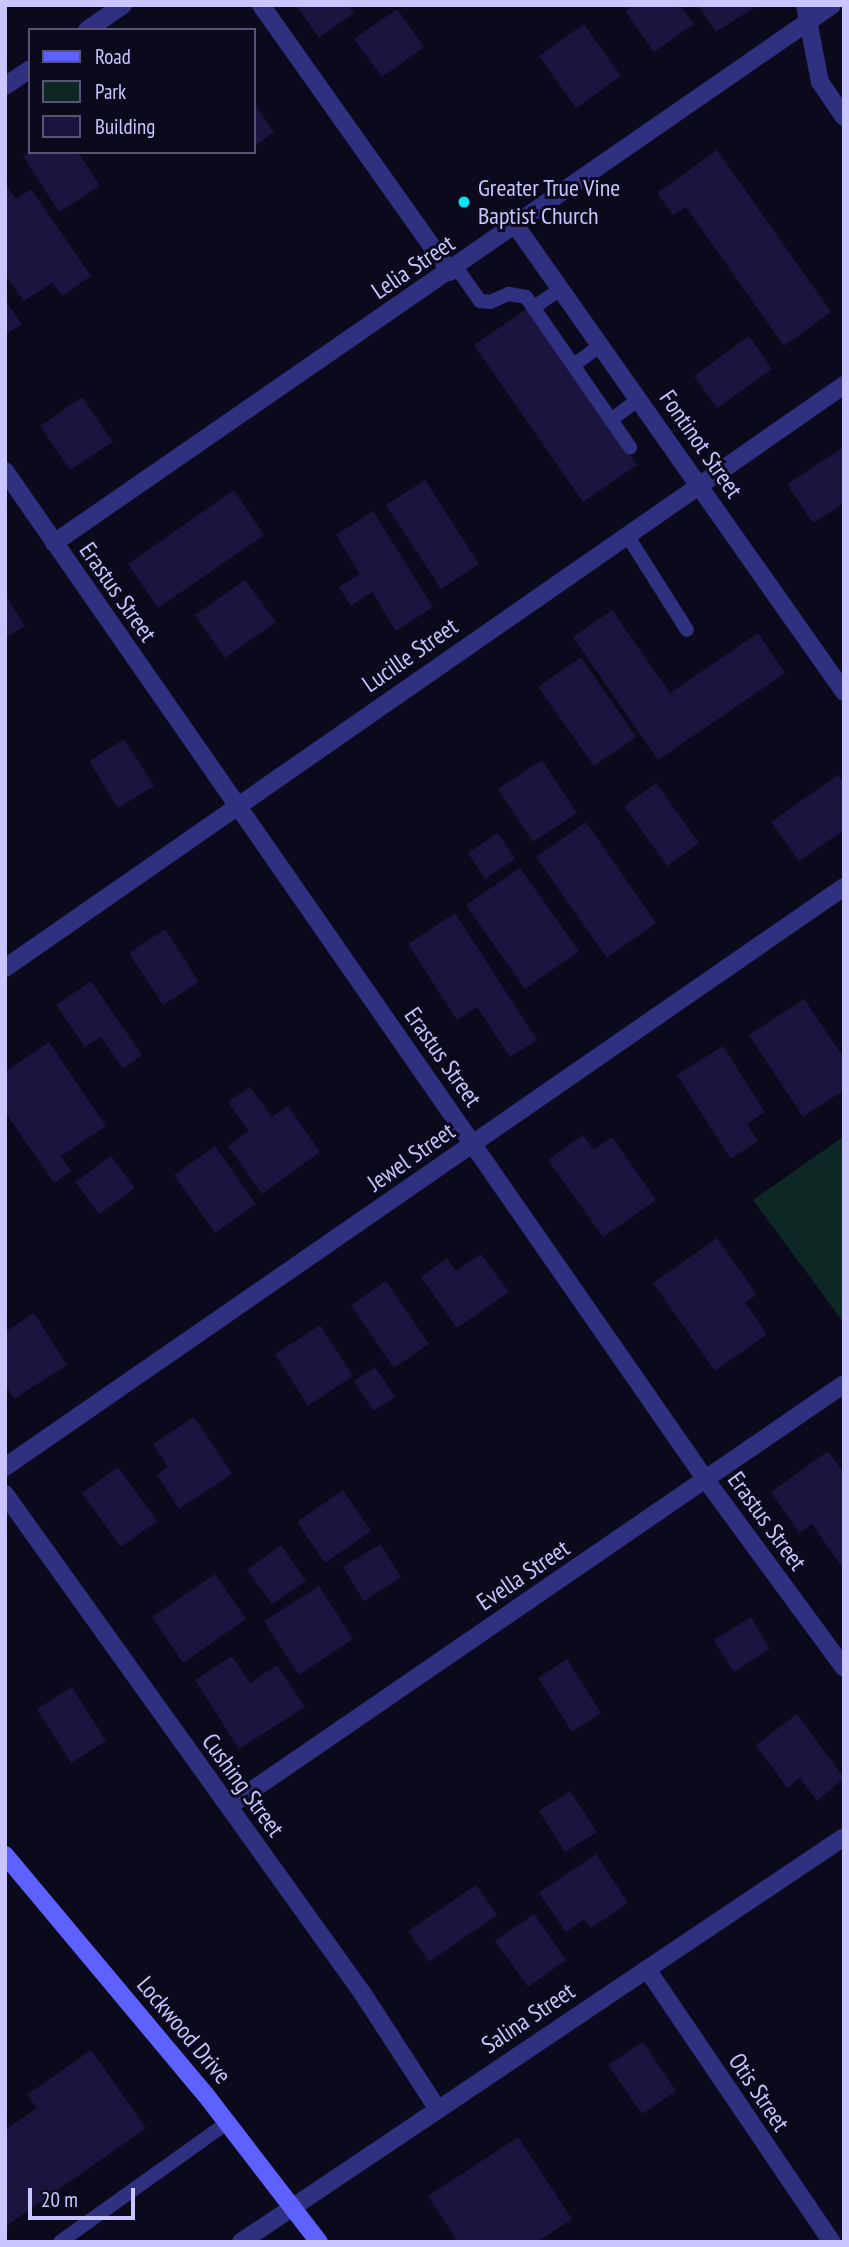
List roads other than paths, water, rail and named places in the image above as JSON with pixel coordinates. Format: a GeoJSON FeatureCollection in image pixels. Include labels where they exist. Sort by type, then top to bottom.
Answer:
{"type":"FeatureCollection","features":[{"type":"Feature","properties":{"kind":"main road","name":"Lockwood Drive"},"geometry":{"type":"LineString","coordinates":[[5,1855],[228,2122],[319,2242]]}},
{"type":"Feature","properties":{"kind":"street"},"geometry":{"type":"LineString","coordinates":[[91,28],[123,5]]}},
{"type":"Feature","properties":{"kind":"street"},"geometry":{"type":"LineString","coordinates":[[261,5],[453,270]]}},
{"type":"Feature","properties":{"kind":"street","name":"Lelia Street"},"geometry":{"type":"LineString","coordinates":[[54,543],[516,226],[807,13],[832,5]]}},
{"type":"Feature","properties":{"kind":"street"},"geometry":{"type":"LineString","coordinates":[[807,13],[820,82],[844,117]]}},
{"type":"Feature","properties":{"kind":"street"},"geometry":{"type":"LineString","coordinates":[[5,86],[28,70]]}},
{"type":"Feature","properties":{"kind":"street","name":"Fontinot Street"},"geometry":{"type":"LineString","coordinates":[[516,226],[844,692]]}},
{"type":"Feature","properties":{"kind":"street","name":"Lucille Street"},"geometry":{"type":"LineString","coordinates":[[5,968],[237,804],[844,385]]}},
{"type":"Feature","properties":{"kind":"street","name":"Erastus Street"},"geometry":{"type":"LineString","coordinates":[[6,476],[706,1480],[844,1668]]}},
{"type":"Feature","properties":{"kind":"street","name":"Jewel Street"},"geometry":{"type":"LineString","coordinates":[[5,1467],[844,887]]}},
{"type":"Feature","properties":{"kind":"street","name":"Evella Street"},"geometry":{"type":"LineString","coordinates":[[229,1806],[844,1384]]}},
{"type":"Feature","properties":{"kind":"street","name":"Cushing Street"},"geometry":{"type":"LineString","coordinates":[[5,1494],[363,1994],[437,2108]]}},
{"type":"Feature","properties":{"kind":"street","name":"Salina Street"},"geometry":{"type":"LineString","coordinates":[[241,2242],[844,1837]]}},
{"type":"Feature","properties":{"kind":"street","name":"Otis Street"},"geometry":{"type":"LineString","coordinates":[[647,1969],[832,2242]]}},
{"type":"Feature","properties":{"kind":"lane"},"geometry":{"type":"LineString","coordinates":[[453,270],[480,301],[517,293],[534,307],[630,447]]}},
{"type":"Feature","properties":{"kind":"lane"},"geometry":{"type":"LineString","coordinates":[[534,307],[561,289]]}},
{"type":"Feature","properties":{"kind":"lane"},"geometry":{"type":"LineString","coordinates":[[574,365],[601,345]]}},
{"type":"Feature","properties":{"kind":"lane"},"geometry":{"type":"LineString","coordinates":[[611,420],[639,399]]}},
{"type":"Feature","properties":{"kind":"lane"},"geometry":{"type":"LineString","coordinates":[[627,535],[687,630]]}},
{"type":"Feature","properties":{"kind":"lane"},"geometry":{"type":"LineString","coordinates":[[60,2242],[228,2122]]}},
{"type":"Feature","properties":{"kind":"place","name":"Greater True Vine Baptist Church"},"geometry":{"type":"Point","coordinates":[464,202]}}]}
